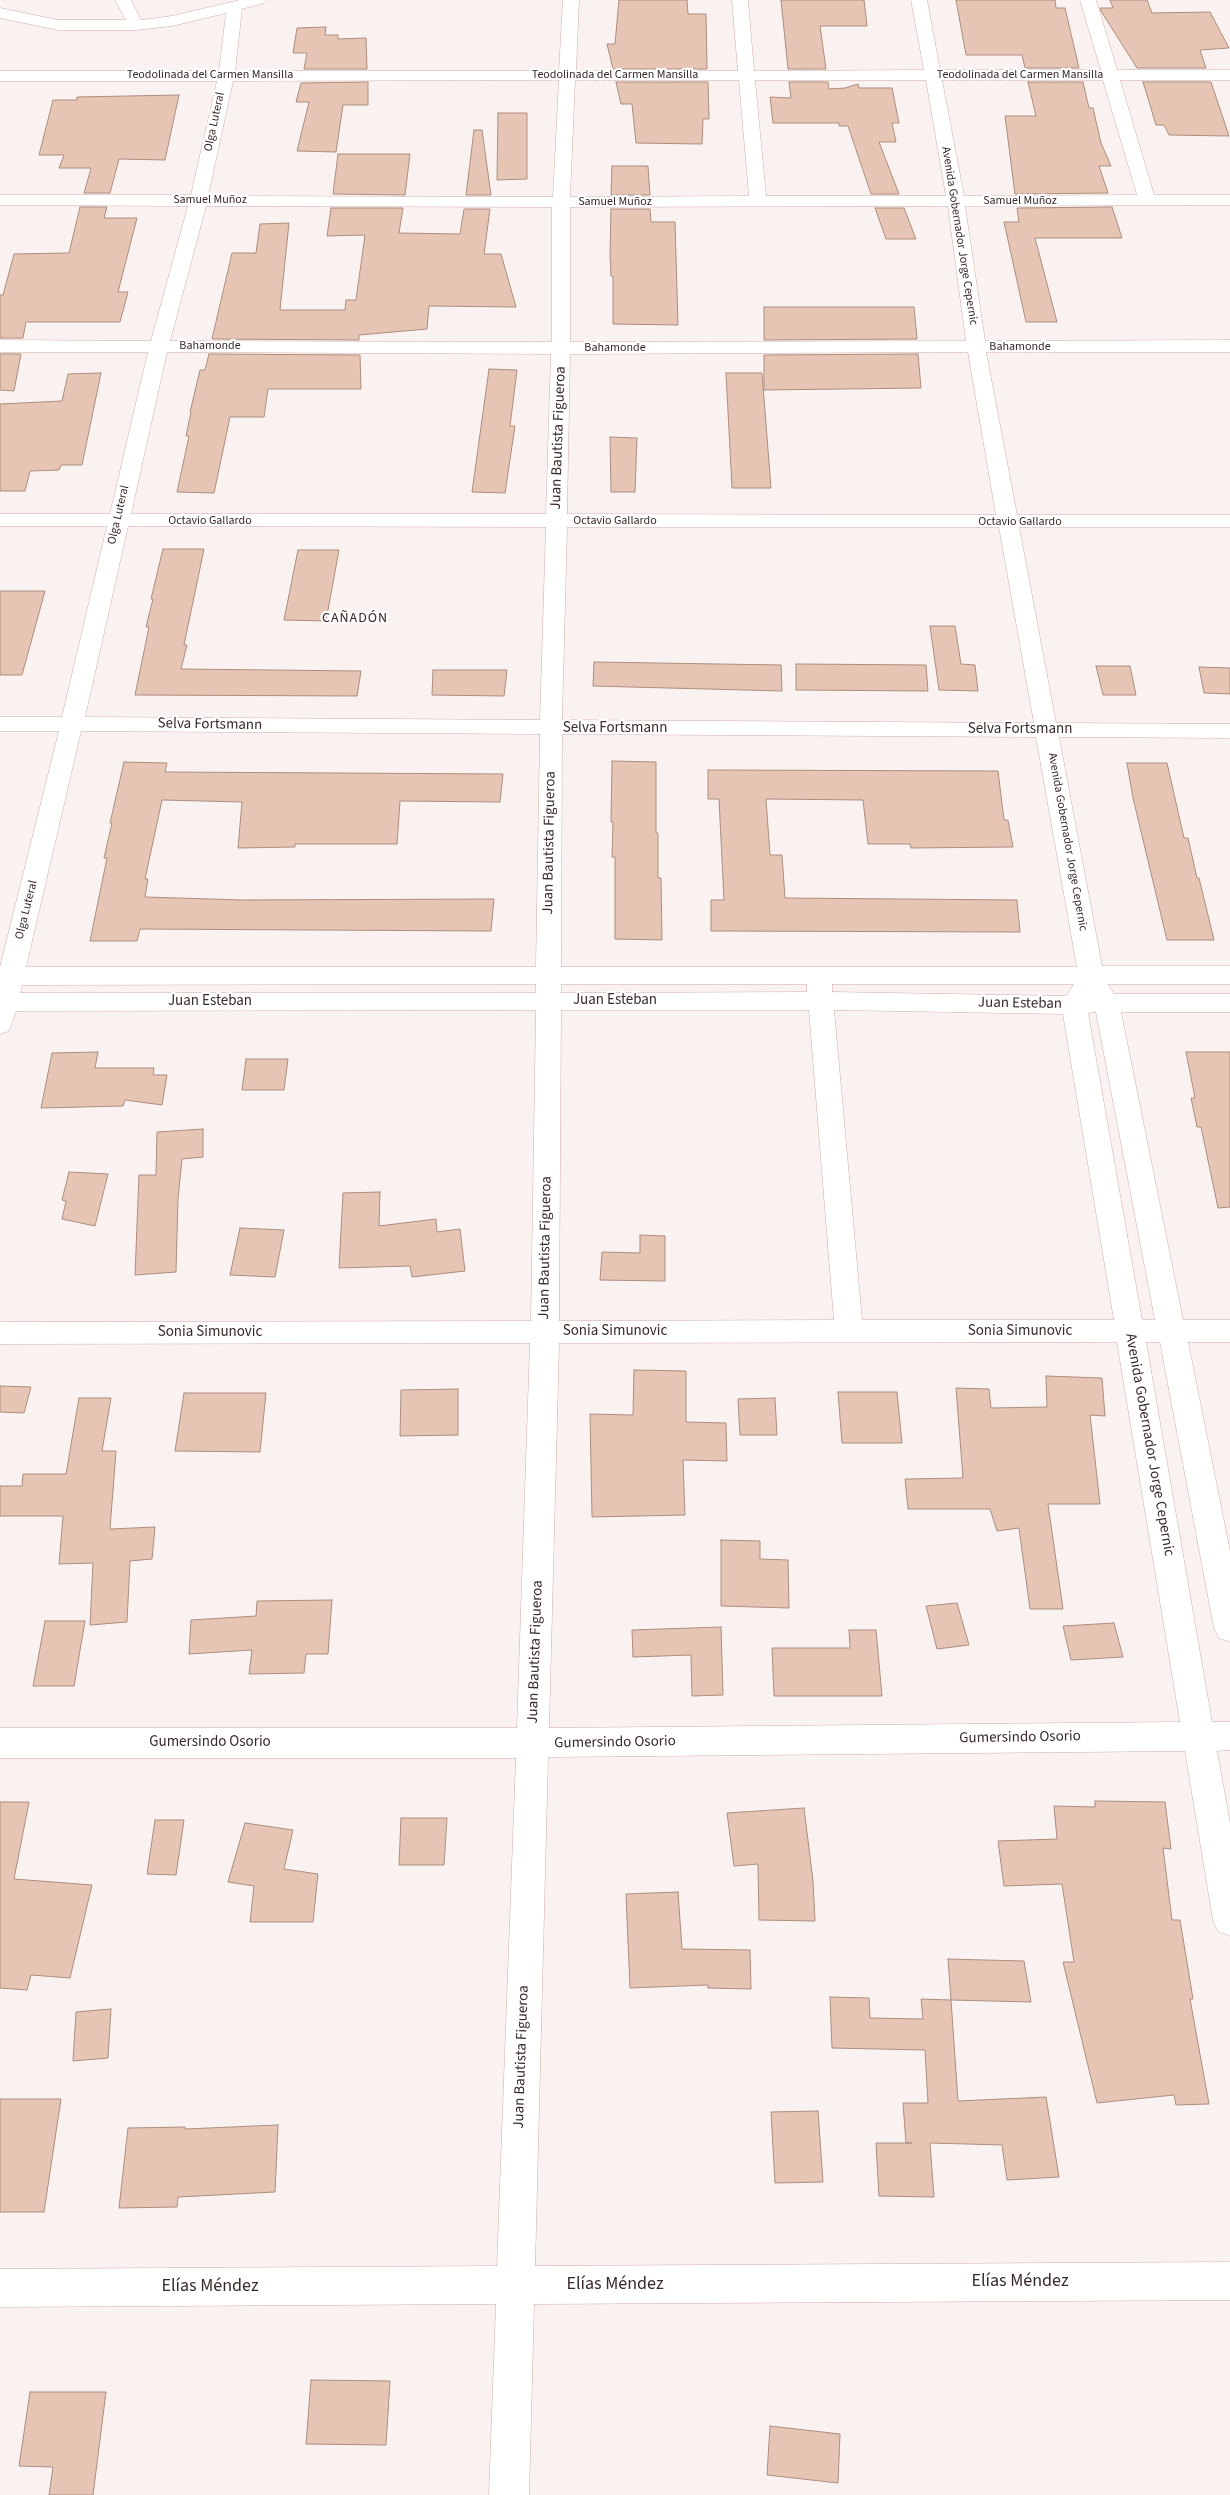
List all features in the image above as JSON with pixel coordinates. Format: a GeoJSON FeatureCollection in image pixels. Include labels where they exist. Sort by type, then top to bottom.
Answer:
{"type":"FeatureCollection","features":[{"type":"Feature","properties":{"kind":"street"},"geometry":{"type":"LineString","coordinates":[[123,0],[136,25]]}},
{"type":"Feature","properties":{"kind":"street"},"geometry":{"type":"LineString","coordinates":[[0,13],[58,25],[136,25],[172,21],[258,0]]}},
{"type":"Feature","properties":{"kind":"street","name":"Juan Bautista Figueroa"},"geometry":{"type":"LineString","coordinates":[[508,2495],[534,1743],[545,1332],[551,728],[561,348],[561,202],[571,0]]}},
{"type":"Feature","properties":{"kind":"street"},"geometry":{"type":"LineString","coordinates":[[740,0],[758,202]]}},
{"type":"Feature","properties":{"kind":"street","name":"Avenida Gobernador Jorge Cepernic"},"geometry":{"type":"LineString","coordinates":[[918,0],[956,201],[976,347],[1048,730],[1091,975],[1107,1002],[1230,1628]]}},
{"type":"Feature","properties":{"kind":"street"},"geometry":{"type":"LineString","coordinates":[[1088,0],[1147,200]]}},
{"type":"Feature","properties":{"kind":"street","name":"Olga Luteral"},"geometry":{"type":"LineString","coordinates":[[2,1010],[6,976],[72,724],[159,346],[198,199],[226,76],[235,6]]}},
{"type":"Feature","properties":{"kind":"street","name":"Teodolinada del Carmen Mansilla"},"geometry":{"type":"LineString","coordinates":[[0,76],[1230,76]]}},
{"type":"Feature","properties":{"kind":"street","name":"Samuel Muñoz"},"geometry":{"type":"LineString","coordinates":[[0,200],[198,199],[758,202],[1230,200]]}},
{"type":"Feature","properties":{"kind":"street","name":"Bahamonde"},"geometry":{"type":"LineString","coordinates":[[0,346],[561,348],[1230,346]]}},
{"type":"Feature","properties":{"kind":"street","name":"Octavio Gallardo"},"geometry":{"type":"LineString","coordinates":[[0,520],[1230,521]]}},
{"type":"Feature","properties":{"kind":"street","name":"Selva Fortsmann"},"geometry":{"type":"LineString","coordinates":[[0,724],[1230,731]]}},
{"type":"Feature","properties":{"kind":"street"},"geometry":{"type":"LineString","coordinates":[[1074,1005],[1091,975]]}},
{"type":"Feature","properties":{"kind":"street","name":"Juan Esteban"},"geometry":{"type":"LineString","coordinates":[[6,976],[549,988],[819,988],[1091,975],[1230,975]]}},
{"type":"Feature","properties":{"kind":"street","name":"Juan Esteban"},"geometry":{"type":"LineString","coordinates":[[2,1010],[549,988]]}},
{"type":"Feature","properties":{"kind":"street"},"geometry":{"type":"LineString","coordinates":[[819,988],[849,1332]]}},
{"type":"Feature","properties":{"kind":"street","name":"Juan Esteban"},"geometry":{"type":"LineString","coordinates":[[819,988],[1074,1005],[1107,1002],[1230,1003]]}},
{"type":"Feature","properties":{"kind":"street","name":"Avenida Gobernador Jorge Cepernic"},"geometry":{"type":"LineString","coordinates":[[1074,1005],[1230,1920]]}},
{"type":"Feature","properties":{"kind":"street","name":"Sonia Simunovic"},"geometry":{"type":"LineString","coordinates":[[0,1333],[1230,1331]]}},
{"type":"Feature","properties":{"kind":"street","name":"Gumersindo Osorio"},"geometry":{"type":"LineString","coordinates":[[0,1744],[534,1743],[1230,1736]]}},
{"type":"Feature","properties":{"kind":"street","name":"Elías Méndez"},"geometry":{"type":"LineString","coordinates":[[0,2288],[1230,2281]]}},
{"type":"Feature","properties":{"kind":"building"},"geometry":{"type":"Polygon","coordinates":[[[619,0],[687,0],[688,14],[706,14],[707,69],[613,69],[607,44],[615,44],[619,0]]]}},
{"type":"Feature","properties":{"kind":"building"},"geometry":{"type":"Polygon","coordinates":[[[781,0],[864,0],[867,26],[820,26],[826,69],[788,69],[781,0]]]}},
{"type":"Feature","properties":{"kind":"building"},"geometry":{"type":"Polygon","coordinates":[[[956,0],[1055,0],[1056,8],[1065,8],[1079,68],[1025,68],[1022,55],[966,55],[956,0]]]}},
{"type":"Feature","properties":{"kind":"building"},"geometry":{"type":"Polygon","coordinates":[[[1110,0],[1147,0],[1152,13],[1210,12],[1229,48],[1200,50],[1206,68],[1137,68],[1101,11],[1100,8],[1113,8],[1110,0]]]}},
{"type":"Feature","properties":{"kind":"building"},"geometry":{"type":"Polygon","coordinates":[[[326,27],[325,35],[338,35],[338,39],[366,38],[367,69],[304,69],[307,53],[293,53],[297,28],[326,27]]]}},
{"type":"Feature","properties":{"kind":"building"},"geometry":{"type":"Polygon","coordinates":[[[368,82],[368,105],[343,105],[336,152],[297,151],[309,102],[296,102],[301,83],[368,82]]]}},
{"type":"Feature","properties":{"kind":"building"},"geometry":{"type":"Polygon","coordinates":[[[616,82],[708,82],[709,119],[703,119],[702,144],[636,143],[632,104],[621,104],[616,82]]]}},
{"type":"Feature","properties":{"kind":"building"},"geometry":{"type":"Polygon","coordinates":[[[789,82],[828,82],[829,89],[845,88],[858,84],[859,88],[892,88],[899,123],[892,123],[896,142],[879,142],[899,194],[871,194],[848,126],[839,126],[839,123],[773,123],[770,97],[791,98],[789,82]]]}},
{"type":"Feature","properties":{"kind":"building"},"geometry":{"type":"Polygon","coordinates":[[[1028,82],[1083,82],[1089,108],[1093,108],[1101,143],[1111,166],[1099,166],[1108,193],[1015,194],[1005,116],[1036,116],[1028,82]]]}},
{"type":"Feature","properties":{"kind":"building"},"geometry":{"type":"Polygon","coordinates":[[[1143,82],[1211,82],[1229,136],[1169,135],[1164,125],[1156,125],[1143,82]]]}},
{"type":"Feature","properties":{"kind":"building"},"geometry":{"type":"Polygon","coordinates":[[[179,95],[165,160],[119,159],[110,193],[84,193],[91,168],[59,168],[64,155],[39,155],[53,100],[77,100],[77,97],[179,95]]]}},
{"type":"Feature","properties":{"kind":"building"},"geometry":{"type":"Polygon","coordinates":[[[498,113],[527,113],[527,179],[497,180],[498,113]]]}},
{"type":"Feature","properties":{"kind":"building"},"geometry":{"type":"Polygon","coordinates":[[[474,130],[482,130],[491,195],[466,195],[474,130]]]}},
{"type":"Feature","properties":{"kind":"building"},"geometry":{"type":"Polygon","coordinates":[[[338,154],[410,154],[405,195],[333,194],[338,154]]]}},
{"type":"Feature","properties":{"kind":"building"},"geometry":{"type":"Polygon","coordinates":[[[612,166],[648,166],[650,195],[611,195],[612,166]]]}},
{"type":"Feature","properties":{"kind":"building"},"geometry":{"type":"Polygon","coordinates":[[[80,207],[107,207],[104,218],[137,218],[118,292],[128,292],[120,322],[26,322],[23,338],[0,338],[0,295],[3,295],[14,254],[69,253],[80,207]]]}},
{"type":"Feature","properties":{"kind":"building"},"geometry":{"type":"Polygon","coordinates":[[[1112,207],[1122,238],[1035,238],[1057,322],[1026,322],[1004,222],[1019,222],[1017,208],[1112,207]]]}},
{"type":"Feature","properties":{"kind":"building"},"geometry":{"type":"Polygon","coordinates":[[[331,208],[403,208],[399,233],[460,234],[464,209],[490,209],[484,254],[501,254],[516,307],[429,306],[427,329],[359,335],[359,340],[212,339],[232,253],[256,253],[260,224],[289,223],[280,310],[345,310],[346,300],[356,300],[365,235],[327,236],[331,208]]]}},
{"type":"Feature","properties":{"kind":"building"},"geometry":{"type":"Polygon","coordinates":[[[875,208],[904,208],[916,239],[886,239],[875,208]]]}},
{"type":"Feature","properties":{"kind":"building"},"geometry":{"type":"Polygon","coordinates":[[[611,209],[650,209],[651,222],[675,222],[678,325],[613,324],[613,276],[611,276],[610,256],[611,209]]]}},
{"type":"Feature","properties":{"kind":"building"},"geometry":{"type":"Polygon","coordinates":[[[764,307],[914,307],[917,339],[764,340],[764,307]]]}},
{"type":"Feature","properties":{"kind":"building"},"geometry":{"type":"Polygon","coordinates":[[[0,354],[21,354],[14,391],[0,390],[0,354]]]}},
{"type":"Feature","properties":{"kind":"building"},"geometry":{"type":"Polygon","coordinates":[[[209,354],[360,355],[361,389],[268,389],[264,417],[230,417],[214,493],[177,492],[189,436],[186,436],[190,412],[200,370],[205,370],[209,354]]]}},
{"type":"Feature","properties":{"kind":"building"},"geometry":{"type":"Polygon","coordinates":[[[918,354],[921,388],[764,390],[764,355],[918,354]]]}},
{"type":"Feature","properties":{"kind":"building"},"geometry":{"type":"Polygon","coordinates":[[[489,369],[517,370],[510,426],[515,426],[505,493],[472,492],[489,369]]]}},
{"type":"Feature","properties":{"kind":"building"},"geometry":{"type":"Polygon","coordinates":[[[101,373],[82,465],[61,465],[59,470],[30,471],[25,491],[0,491],[0,404],[62,401],[68,374],[101,373]]]}},
{"type":"Feature","properties":{"kind":"building"},"geometry":{"type":"Polygon","coordinates":[[[726,373],[762,373],[771,488],[732,488],[726,373]]]}},
{"type":"Feature","properties":{"kind":"building"},"geometry":{"type":"Polygon","coordinates":[[[610,437],[637,438],[635,492],[611,492],[610,437]]]}},
{"type":"Feature","properties":{"kind":"building"},"geometry":{"type":"Polygon","coordinates":[[[163,549],[204,549],[184,645],[187,645],[181,669],[361,671],[357,696],[135,695],[149,627],[146,627],[153,599],[151,599],[163,549]]]}},
{"type":"Feature","properties":{"kind":"building"},"geometry":{"type":"Polygon","coordinates":[[[298,550],[339,550],[326,621],[284,620],[298,550]]]}},
{"type":"Feature","properties":{"kind":"building"},"geometry":{"type":"Polygon","coordinates":[[[0,591],[45,591],[22,675],[0,675],[0,591]]]}},
{"type":"Feature","properties":{"kind":"building"},"geometry":{"type":"Polygon","coordinates":[[[930,626],[955,626],[961,664],[975,665],[978,691],[939,690],[930,626]]]}},
{"type":"Feature","properties":{"kind":"building"},"geometry":{"type":"Polygon","coordinates":[[[594,662],[781,665],[782,691],[593,686],[594,662]]]}},
{"type":"Feature","properties":{"kind":"building"},"geometry":{"type":"Polygon","coordinates":[[[796,664],[926,665],[928,691],[796,690],[796,664]]]}},
{"type":"Feature","properties":{"kind":"building"},"geometry":{"type":"Polygon","coordinates":[[[1096,666],[1130,666],[1136,695],[1103,695],[1096,666]]]}},
{"type":"Feature","properties":{"kind":"building"},"geometry":{"type":"Polygon","coordinates":[[[1199,667],[1230,668],[1230,694],[1204,693],[1199,667]]]}},
{"type":"Feature","properties":{"kind":"building"},"geometry":{"type":"Polygon","coordinates":[[[433,670],[507,670],[504,696],[432,695],[433,670]]]}},
{"type":"Feature","properties":{"kind":"building"},"geometry":{"type":"Polygon","coordinates":[[[612,761],[656,762],[656,833],[658,833],[658,878],[661,878],[662,940],[615,939],[615,857],[612,857],[613,822],[611,822],[612,761]]]}},
{"type":"Feature","properties":{"kind":"building"},"geometry":{"type":"Polygon","coordinates":[[[124,762],[167,763],[165,772],[503,774],[500,802],[400,801],[397,844],[295,844],[295,847],[238,848],[242,802],[162,800],[145,879],[148,879],[145,897],[243,900],[494,899],[491,931],[140,929],[137,941],[90,941],[107,858],[104,858],[112,823],[110,823],[124,762]]]}},
{"type":"Feature","properties":{"kind":"building"},"geometry":{"type":"Polygon","coordinates":[[[1127,763],[1167,763],[1184,838],[1188,838],[1214,940],[1167,940],[1133,798],[1127,763]]]}},
{"type":"Feature","properties":{"kind":"building"},"geometry":{"type":"Polygon","coordinates":[[[708,770],[998,771],[1004,820],[1008,820],[1013,847],[911,848],[910,844],[868,844],[863,800],[766,799],[770,855],[782,855],[785,898],[1017,900],[1020,932],[711,931],[711,900],[724,900],[719,799],[708,799],[708,770]]]}},
{"type":"Feature","properties":{"kind":"building"},"geometry":{"type":"Polygon","coordinates":[[[98,1052],[95,1068],[154,1068],[153,1075],[167,1075],[162,1105],[125,1100],[123,1106],[41,1108],[52,1053],[98,1052]]]}},
{"type":"Feature","properties":{"kind":"building"},"geometry":{"type":"Polygon","coordinates":[[[1186,1052],[1230,1052],[1230,1207],[1218,1208],[1201,1127],[1197,1127],[1191,1098],[1195,1098],[1186,1052]]]}},
{"type":"Feature","properties":{"kind":"building"},"geometry":{"type":"Polygon","coordinates":[[[246,1059],[288,1059],[284,1090],[242,1090],[246,1059]]]}},
{"type":"Feature","properties":{"kind":"building"},"geometry":{"type":"Polygon","coordinates":[[[203,1129],[203,1157],[182,1159],[178,1198],[176,1272],[135,1275],[139,1175],[156,1175],[157,1132],[203,1129]]]}},
{"type":"Feature","properties":{"kind":"building"},"geometry":{"type":"Polygon","coordinates":[[[69,1172],[108,1174],[95,1226],[62,1219],[66,1201],[62,1200],[69,1172]]]}},
{"type":"Feature","properties":{"kind":"building"},"geometry":{"type":"Polygon","coordinates":[[[380,1192],[379,1226],[436,1219],[437,1232],[460,1229],[465,1271],[412,1277],[410,1266],[339,1268],[343,1193],[380,1192]]]}},
{"type":"Feature","properties":{"kind":"building"},"geometry":{"type":"Polygon","coordinates":[[[240,1228],[284,1230],[275,1277],[230,1275],[240,1228]]]}},
{"type":"Feature","properties":{"kind":"building"},"geometry":{"type":"Polygon","coordinates":[[[640,1235],[665,1236],[665,1281],[600,1280],[602,1252],[640,1253],[640,1235]]]}},
{"type":"Feature","properties":{"kind":"building"},"geometry":{"type":"Polygon","coordinates":[[[634,1370],[686,1371],[686,1422],[726,1423],[727,1461],[683,1460],[685,1515],[592,1517],[590,1414],[633,1415],[634,1370]]]}},
{"type":"Feature","properties":{"kind":"building"},"geometry":{"type":"Polygon","coordinates":[[[1046,1376],[1102,1378],[1105,1416],[1090,1415],[1100,1504],[1048,1504],[1063,1609],[1030,1609],[1019,1528],[997,1531],[990,1509],[908,1509],[905,1479],[963,1478],[956,1388],[989,1389],[991,1408],[1047,1407],[1046,1376]]]}},
{"type":"Feature","properties":{"kind":"building"},"geometry":{"type":"Polygon","coordinates":[[[0,1386],[31,1387],[24,1413],[0,1412],[0,1386]]]}},
{"type":"Feature","properties":{"kind":"building"},"geometry":{"type":"Polygon","coordinates":[[[458,1389],[458,1435],[400,1436],[401,1390],[458,1389]]]}},
{"type":"Feature","properties":{"kind":"building"},"geometry":{"type":"Polygon","coordinates":[[[838,1392],[897,1392],[902,1443],[842,1443],[838,1392]]]}},
{"type":"Feature","properties":{"kind":"building"},"geometry":{"type":"Polygon","coordinates":[[[184,1393],[266,1393],[260,1452],[175,1451],[184,1393]]]}},
{"type":"Feature","properties":{"kind":"building"},"geometry":{"type":"Polygon","coordinates":[[[79,1398],[111,1398],[102,1451],[116,1451],[110,1529],[155,1527],[152,1559],[130,1561],[127,1622],[90,1625],[93,1563],[59,1564],[63,1516],[0,1516],[0,1486],[22,1486],[23,1474],[66,1474],[79,1398]]]}},
{"type":"Feature","properties":{"kind":"building"},"geometry":{"type":"Polygon","coordinates":[[[775,1398],[777,1435],[740,1435],[738,1399],[775,1398]]]}},
{"type":"Feature","properties":{"kind":"building"},"geometry":{"type":"Polygon","coordinates":[[[721,1540],[760,1541],[760,1559],[788,1560],[789,1608],[721,1606],[721,1540]]]}},
{"type":"Feature","properties":{"kind":"building"},"geometry":{"type":"Polygon","coordinates":[[[332,1600],[328,1654],[306,1654],[304,1673],[249,1674],[252,1650],[189,1654],[191,1620],[256,1616],[257,1601],[332,1600]]]}},
{"type":"Feature","properties":{"kind":"building"},"geometry":{"type":"Polygon","coordinates":[[[957,1603],[969,1645],[937,1649],[926,1606],[957,1603]]]}},
{"type":"Feature","properties":{"kind":"building"},"geometry":{"type":"Polygon","coordinates":[[[45,1621],[85,1621],[74,1686],[33,1686],[45,1621]]]}},
{"type":"Feature","properties":{"kind":"building"},"geometry":{"type":"Polygon","coordinates":[[[1114,1623],[1123,1657],[1071,1660],[1063,1626],[1114,1623]]]}},
{"type":"Feature","properties":{"kind":"building"},"geometry":{"type":"Polygon","coordinates":[[[721,1627],[723,1695],[692,1696],[691,1655],[633,1657],[632,1630],[721,1627]]]}},
{"type":"Feature","properties":{"kind":"building"},"geometry":{"type":"Polygon","coordinates":[[[849,1630],[876,1630],[882,1696],[774,1696],[772,1648],[850,1648],[849,1630]]]}},
{"type":"Feature","properties":{"kind":"building"},"geometry":{"type":"Polygon","coordinates":[[[1095,1801],[1165,1802],[1171,1849],[1163,1848],[1172,1920],[1180,1920],[1193,1999],[1190,1999],[1209,2104],[1176,2105],[1174,2095],[1097,2103],[1063,1962],[1074,1962],[1062,1884],[1004,1886],[998,1841],[1057,1839],[1054,1806],[1095,1807],[1095,1801]]]}},
{"type":"Feature","properties":{"kind":"building"},"geometry":{"type":"Polygon","coordinates":[[[0,1802],[29,1802],[14,1879],[92,1885],[70,1978],[31,1975],[27,1990],[0,1988],[0,1802]]]}},
{"type":"Feature","properties":{"kind":"building"},"geometry":{"type":"Polygon","coordinates":[[[804,1808],[813,1881],[815,1921],[759,1920],[758,1864],[734,1866],[727,1813],[804,1808]]]}},
{"type":"Feature","properties":{"kind":"building"},"geometry":{"type":"Polygon","coordinates":[[[401,1818],[447,1818],[444,1865],[399,1865],[401,1818]]]}},
{"type":"Feature","properties":{"kind":"building"},"geometry":{"type":"Polygon","coordinates":[[[155,1820],[184,1820],[176,1875],[147,1874],[155,1820]]]}},
{"type":"Feature","properties":{"kind":"building"},"geometry":{"type":"Polygon","coordinates":[[[245,1823],[293,1830],[284,1869],[318,1874],[313,1922],[250,1922],[254,1886],[228,1882],[245,1823]]]}},
{"type":"Feature","properties":{"kind":"building"},"geometry":{"type":"Polygon","coordinates":[[[678,1892],[682,1949],[750,1950],[751,1989],[708,1988],[708,1985],[630,1988],[626,1894],[678,1892]]]}},
{"type":"Feature","properties":{"kind":"building"},"geometry":{"type":"Polygon","coordinates":[[[948,1959],[1024,1961],[1031,2002],[951,2000],[948,1959]]]}},
{"type":"Feature","properties":{"kind":"building"},"geometry":{"type":"Polygon","coordinates":[[[830,1997],[869,1998],[870,2018],[923,2019],[921,1999],[951,2000],[958,2101],[1046,2097],[1059,2177],[1007,2180],[1002,2145],[930,2143],[934,2197],[879,2196],[876,2143],[906,2143],[903,2103],[928,2103],[925,2050],[832,2048],[830,1997]]]}},
{"type":"Feature","properties":{"kind":"building"},"geometry":{"type":"Polygon","coordinates":[[[111,2009],[108,2058],[73,2061],[76,2012],[111,2009]]]}},
{"type":"Feature","properties":{"kind":"building"},"geometry":{"type":"Polygon","coordinates":[[[0,2099],[61,2099],[44,2212],[0,2212],[0,2099]]]}},
{"type":"Feature","properties":{"kind":"building"},"geometry":{"type":"Polygon","coordinates":[[[818,2111],[823,2182],[775,2183],[771,2112],[818,2111]]]}},
{"type":"Feature","properties":{"kind":"building"},"geometry":{"type":"Polygon","coordinates":[[[278,2125],[275,2192],[178,2197],[177,2207],[119,2208],[128,2128],[185,2127],[185,2129],[278,2125]]]}},
{"type":"Feature","properties":{"kind":"building"},"geometry":{"type":"Polygon","coordinates":[[[311,2380],[390,2381],[386,2445],[306,2444],[311,2380]]]}},
{"type":"Feature","properties":{"kind":"building"},"geometry":{"type":"Polygon","coordinates":[[[30,2392],[106,2392],[93,2495],[49,2495],[53,2467],[19,2466],[30,2392]]]}},
{"type":"Feature","properties":{"kind":"building"},"geometry":{"type":"Polygon","coordinates":[[[770,2426],[840,2434],[838,2483],[767,2475],[770,2426]]]}},
{"type":"Feature","properties":{"kind":"district","name":"CAÑADÓN"},"geometry":{"type":"Point","coordinates":[355,619]}}]}
